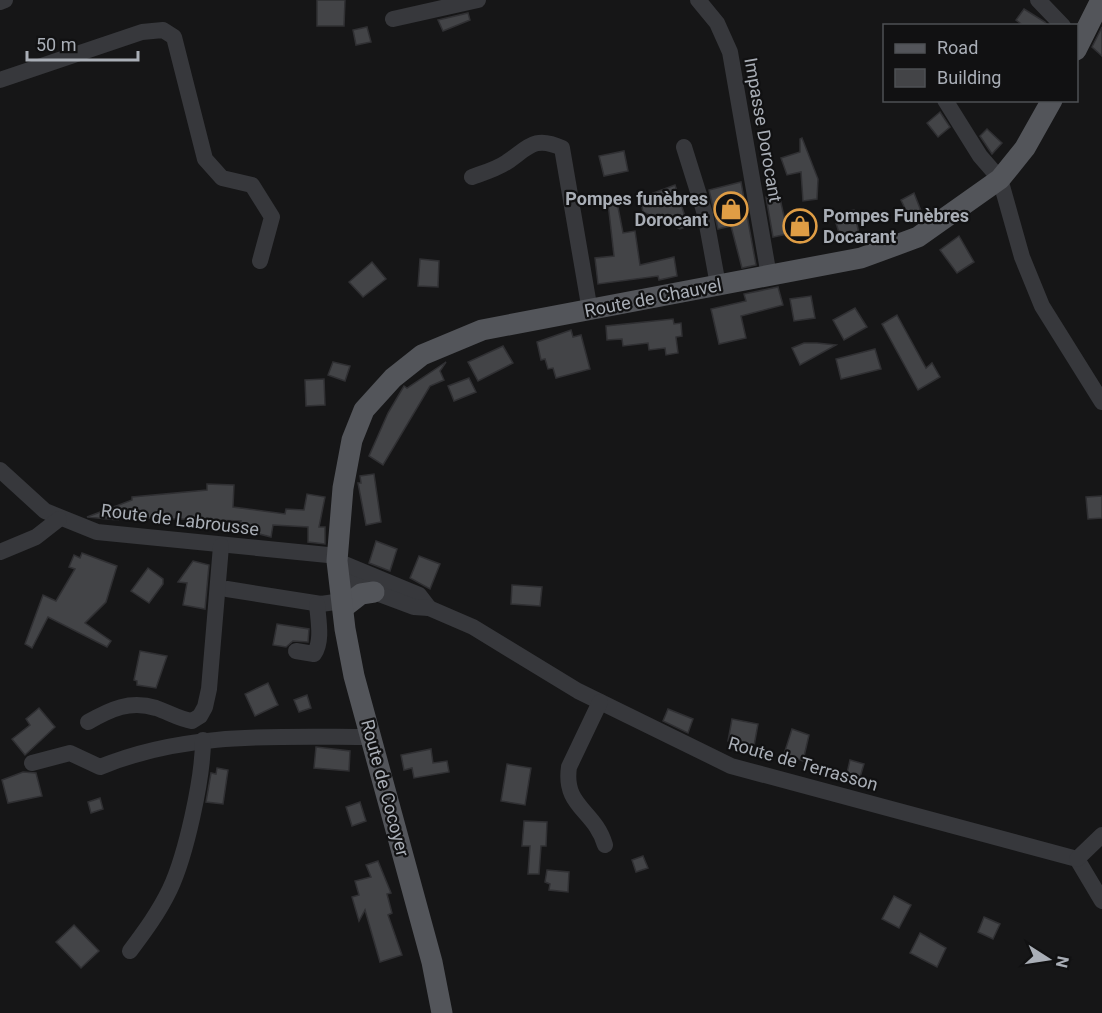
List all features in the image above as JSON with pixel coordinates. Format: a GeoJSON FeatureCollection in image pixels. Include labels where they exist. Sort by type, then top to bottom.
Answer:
{"type":"FeatureCollection","features":[{"type":"Feature","properties":{"kind":"main road"},"geometry":{"type":"LineString","coordinates":[[1078,44],[1100,8]]}},
{"type":"Feature","properties":{"kind":"main road","name":"Route de Chauvel"},"geometry":{"type":"LineString","coordinates":[[338,565],[343,488],[352,440],[364,410],[393,378],[422,356],[482,330],[861,258],[918,237],[1000,179],[1024,148],[1051,102]]}},
{"type":"Feature","properties":{"kind":"main road","name":"Route de Cocoyer"},"geometry":{"type":"LineString","coordinates":[[338,565],[331,604],[371,737],[432,962],[442,1013]]}},
{"type":"Feature","properties":{"kind":"main road"},"geometry":{"type":"LineString","coordinates":[[331,604],[374,592]]}},
{"type":"Feature","properties":{"kind":"street"},"geometry":{"type":"LineString","coordinates":[[0,2],[5,0]]}},
{"type":"Feature","properties":{"kind":"street"},"geometry":{"type":"LineString","coordinates":[[393,18],[478,0]]}},
{"type":"Feature","properties":{"kind":"street","name":"Impasse Dorocant"},"geometry":{"type":"LineString","coordinates":[[698,0],[717,23],[730,52],[769,276]]}},
{"type":"Feature","properties":{"kind":"street"},"geometry":{"type":"LineString","coordinates":[[1038,0],[1061,24]]}},
{"type":"Feature","properties":{"kind":"street"},"geometry":{"type":"LineString","coordinates":[[0,80],[141,32],[163,30],[174,37],[205,159],[222,178],[252,185],[272,217],[260,261]]}},
{"type":"Feature","properties":{"kind":"street"},"geometry":{"type":"LineString","coordinates":[[946,102],[980,156],[1000,179],[1022,257],[1042,306],[1102,402]]}},
{"type":"Feature","properties":{"kind":"street"},"geometry":{"type":"LineString","coordinates":[[472,177],[506,164],[528,145],[536,142],[562,148],[591,311]]}},
{"type":"Feature","properties":{"kind":"street"},"geometry":{"type":"LineString","coordinates":[[684,147],[705,214],[718,285]]}},
{"type":"Feature","properties":{"kind":"street","name":"Route de Labrousse"},"geometry":{"type":"LineString","coordinates":[[0,470],[45,511],[59,519],[97,532],[221,546],[338,565]]}},
{"type":"Feature","properties":{"kind":"street"},"geometry":{"type":"LineString","coordinates":[[0,552],[36,537],[59,519]]}},
{"type":"Feature","properties":{"kind":"street"},"geometry":{"type":"LineString","coordinates":[[88,722],[131,703],[156,708],[184,720],[192,721],[200,716],[209,689],[221,546]]}},
{"type":"Feature","properties":{"kind":"street","name":"Route de Terrasson"},"geometry":{"type":"LineString","coordinates":[[338,565],[374,592],[414,607],[429,608],[473,627],[600,702],[731,766],[1077,859]]}},
{"type":"Feature","properties":{"kind":"street","name":"Route de Terrasson"},"geometry":{"type":"LineString","coordinates":[[338,565],[418,595],[429,608]]}},
{"type":"Feature","properties":{"kind":"street"},"geometry":{"type":"LineString","coordinates":[[227,589],[331,604],[319,631],[317,651],[314,654],[296,651]]}},
{"type":"Feature","properties":{"kind":"street"},"geometry":{"type":"LineString","coordinates":[[600,702],[569,766],[568,778],[573,799],[600,829],[605,845]]}},
{"type":"Feature","properties":{"kind":"street"},"geometry":{"type":"LineString","coordinates":[[32,763],[70,753],[77,754],[100,766],[129,755],[234,737],[371,737]]}},
{"type":"Feature","properties":{"kind":"street"},"geometry":{"type":"LineString","coordinates":[[130,951],[156,916],[171,887],[196,796],[203,761],[203,741]]}},
{"type":"Feature","properties":{"kind":"street"},"geometry":{"type":"LineString","coordinates":[[1102,835],[1077,859],[1102,901]]}},
{"type":"Feature","properties":{"kind":"building"},"geometry":{"type":"Polygon","coordinates":[[[317,0],[345,0],[344,26],[317,26],[317,0]]]}},
{"type":"Feature","properties":{"kind":"building"},"geometry":{"type":"Polygon","coordinates":[[[1024,9],[1046,24],[1021,24],[1016,20],[1024,9]]]}},
{"type":"Feature","properties":{"kind":"building"},"geometry":{"type":"Polygon","coordinates":[[[468,13],[470,20],[443,31],[438,20],[468,13]]]}},
{"type":"Feature","properties":{"kind":"building"},"geometry":{"type":"Polygon","coordinates":[[[367,27],[371,42],[356,45],[353,30],[367,27]]]}},
{"type":"Feature","properties":{"kind":"building"},"geometry":{"type":"Polygon","coordinates":[[[1102,27],[1102,56],[1092,47],[1102,27]]]}},
{"type":"Feature","properties":{"kind":"building"},"geometry":{"type":"Polygon","coordinates":[[[940,112],[950,127],[938,137],[927,123],[940,112]]]}},
{"type":"Feature","properties":{"kind":"building"},"geometry":{"type":"Polygon","coordinates":[[[987,129],[1002,143],[992,154],[980,136],[987,129]]]}},
{"type":"Feature","properties":{"kind":"building"},"geometry":{"type":"Polygon","coordinates":[[[802,138],[818,179],[817,199],[803,201],[801,172],[787,175],[781,158],[800,152],[800,139],[802,138]]]}},
{"type":"Feature","properties":{"kind":"building"},"geometry":{"type":"Polygon","coordinates":[[[624,151],[628,171],[604,176],[599,156],[624,151]]]}},
{"type":"Feature","properties":{"kind":"building"},"geometry":{"type":"Polygon","coordinates":[[[741,182],[756,265],[742,268],[731,226],[718,229],[709,190],[741,182]]]}},
{"type":"Feature","properties":{"kind":"building"},"geometry":{"type":"Polygon","coordinates":[[[675,185],[688,226],[680,229],[643,212],[640,198],[675,185]]]}},
{"type":"Feature","properties":{"kind":"building"},"geometry":{"type":"Polygon","coordinates":[[[914,193],[921,211],[909,217],[901,200],[914,193]]]}},
{"type":"Feature","properties":{"kind":"building"},"geometry":{"type":"Polygon","coordinates":[[[779,194],[788,234],[773,237],[766,197],[779,194]]]}},
{"type":"Feature","properties":{"kind":"building"},"geometry":{"type":"Polygon","coordinates":[[[617,202],[623,233],[635,231],[640,265],[674,257],[677,276],[659,280],[658,276],[598,284],[595,258],[614,256],[608,203],[617,202]]]}},
{"type":"Feature","properties":{"kind":"building"},"geometry":{"type":"Polygon","coordinates":[[[854,210],[859,234],[841,239],[836,223],[843,221],[841,212],[854,210]]]}},
{"type":"Feature","properties":{"kind":"building"},"geometry":{"type":"Polygon","coordinates":[[[959,236],[974,262],[957,273],[940,250],[959,236]]]}},
{"type":"Feature","properties":{"kind":"building"},"geometry":{"type":"Polygon","coordinates":[[[420,259],[439,261],[438,287],[418,286],[420,259]]]}},
{"type":"Feature","properties":{"kind":"building"},"geometry":{"type":"Polygon","coordinates":[[[372,262],[386,279],[363,297],[349,282],[372,262]]]}},
{"type":"Feature","properties":{"kind":"building"},"geometry":{"type":"Polygon","coordinates":[[[778,287],[783,305],[741,316],[746,338],[719,344],[711,309],[746,301],[744,294],[778,287]]]}},
{"type":"Feature","properties":{"kind":"building"},"geometry":{"type":"Polygon","coordinates":[[[811,296],[815,318],[794,321],[790,299],[811,296]]]}},
{"type":"Feature","properties":{"kind":"building"},"geometry":{"type":"Polygon","coordinates":[[[855,308],[867,327],[844,340],[833,320],[855,308]]]}},
{"type":"Feature","properties":{"kind":"building"},"geometry":{"type":"Polygon","coordinates":[[[897,315],[926,368],[932,363],[940,377],[918,390],[882,324],[897,315]]]}},
{"type":"Feature","properties":{"kind":"building"},"geometry":{"type":"Polygon","coordinates":[[[673,319],[674,324],[681,323],[682,336],[676,337],[678,353],[666,355],[665,348],[649,350],[648,343],[623,346],[622,339],[607,340],[606,326],[673,319]]]}},
{"type":"Feature","properties":{"kind":"building"},"geometry":{"type":"Polygon","coordinates":[[[571,330],[573,337],[581,335],[590,369],[556,378],[553,368],[548,369],[545,359],[541,360],[537,342],[571,330]]]}},
{"type":"Feature","properties":{"kind":"building"},"geometry":{"type":"Polygon","coordinates":[[[804,343],[836,345],[800,365],[792,348],[804,343]]]}},
{"type":"Feature","properties":{"kind":"building"},"geometry":{"type":"Polygon","coordinates":[[[503,346],[513,363],[478,381],[468,362],[503,346]]]}},
{"type":"Feature","properties":{"kind":"building"},"geometry":{"type":"Polygon","coordinates":[[[875,349],[881,369],[841,379],[836,359],[875,349]]]}},
{"type":"Feature","properties":{"kind":"building"},"geometry":{"type":"Polygon","coordinates":[[[333,362],[350,366],[345,381],[328,375],[333,362]]]}},
{"type":"Feature","properties":{"kind":"building"},"geometry":{"type":"Polygon","coordinates":[[[446,362],[440,371],[444,380],[430,386],[383,465],[369,456],[388,413],[404,386],[407,388],[446,362]]]}},
{"type":"Feature","properties":{"kind":"building"},"geometry":{"type":"Polygon","coordinates":[[[469,378],[476,392],[454,401],[448,386],[469,378]]]}},
{"type":"Feature","properties":{"kind":"building"},"geometry":{"type":"Polygon","coordinates":[[[324,379],[325,405],[306,406],[305,380],[324,379]]]}},
{"type":"Feature","properties":{"kind":"building"},"geometry":{"type":"Polygon","coordinates":[[[374,474],[381,522],[366,525],[358,483],[361,483],[360,476],[374,474]]]}},
{"type":"Feature","properties":{"kind":"building"},"geometry":{"type":"Polygon","coordinates":[[[207,484],[234,485],[233,507],[285,514],[286,509],[304,510],[307,494],[325,497],[319,527],[325,527],[325,544],[308,542],[308,527],[273,525],[271,537],[240,529],[241,521],[118,517],[118,520],[87,517],[132,500],[132,497],[207,490],[207,484]]]}},
{"type":"Feature","properties":{"kind":"building"},"geometry":{"type":"Polygon","coordinates":[[[1102,496],[1102,518],[1088,519],[1086,497],[1102,496]]]}},
{"type":"Feature","properties":{"kind":"building"},"geometry":{"type":"Polygon","coordinates":[[[376,541],[397,549],[390,571],[369,563],[376,541]]]}},
{"type":"Feature","properties":{"kind":"building"},"geometry":{"type":"Polygon","coordinates":[[[82,553],[117,566],[106,602],[85,623],[111,641],[107,647],[48,617],[32,648],[25,644],[43,595],[56,601],[75,569],[69,567],[74,555],[80,558],[82,553]]]}},
{"type":"Feature","properties":{"kind":"building"},"geometry":{"type":"Polygon","coordinates":[[[419,556],[440,564],[430,589],[410,578],[419,556]]]}},
{"type":"Feature","properties":{"kind":"building"},"geometry":{"type":"Polygon","coordinates":[[[193,561],[209,565],[205,609],[183,605],[187,583],[178,582],[193,561]]]}},
{"type":"Feature","properties":{"kind":"building"},"geometry":{"type":"Polygon","coordinates":[[[148,568],[163,579],[163,584],[149,603],[131,591],[148,568]]]}},
{"type":"Feature","properties":{"kind":"building"},"geometry":{"type":"Polygon","coordinates":[[[512,585],[542,587],[540,606],[511,604],[512,585]]]}},
{"type":"Feature","properties":{"kind":"building"},"geometry":{"type":"Polygon","coordinates":[[[277,624],[309,629],[308,642],[293,641],[286,647],[273,645],[277,624]]]}},
{"type":"Feature","properties":{"kind":"building"},"geometry":{"type":"Polygon","coordinates":[[[140,651],[167,656],[156,688],[137,685],[137,681],[134,680],[140,651]]]}},
{"type":"Feature","properties":{"kind":"building"},"geometry":{"type":"Polygon","coordinates":[[[268,683],[278,705],[255,716],[245,694],[268,683]]]}},
{"type":"Feature","properties":{"kind":"building"},"geometry":{"type":"Polygon","coordinates":[[[307,695],[311,708],[299,712],[294,700],[307,695]]]}},
{"type":"Feature","properties":{"kind":"building"},"geometry":{"type":"Polygon","coordinates":[[[39,708],[55,727],[25,755],[12,739],[30,725],[26,719],[39,708]]]}},
{"type":"Feature","properties":{"kind":"building"},"geometry":{"type":"Polygon","coordinates":[[[668,709],[693,719],[688,733],[663,721],[668,709]]]}},
{"type":"Feature","properties":{"kind":"building"},"geometry":{"type":"Polygon","coordinates":[[[732,719],[758,724],[754,746],[728,741],[732,719]]]}},
{"type":"Feature","properties":{"kind":"building"},"geometry":{"type":"Polygon","coordinates":[[[792,729],[809,735],[803,761],[784,754],[792,729]]]}},
{"type":"Feature","properties":{"kind":"building"},"geometry":{"type":"Polygon","coordinates":[[[316,747],[350,751],[349,771],[314,768],[316,747]]]}},
{"type":"Feature","properties":{"kind":"building"},"geometry":{"type":"Polygon","coordinates":[[[431,749],[433,763],[447,761],[449,772],[414,778],[412,768],[404,770],[401,755],[431,749]]]}},
{"type":"Feature","properties":{"kind":"building"},"geometry":{"type":"Polygon","coordinates":[[[850,760],[864,764],[860,777],[847,773],[850,760]]]}},
{"type":"Feature","properties":{"kind":"building"},"geometry":{"type":"Polygon","coordinates":[[[507,764],[531,768],[525,805],[501,801],[507,764]]]}},
{"type":"Feature","properties":{"kind":"building"},"geometry":{"type":"Polygon","coordinates":[[[217,768],[228,770],[223,804],[206,802],[211,773],[216,774],[217,768]]]}},
{"type":"Feature","properties":{"kind":"building"},"geometry":{"type":"Polygon","coordinates":[[[23,772],[36,773],[42,796],[8,803],[2,780],[23,772]]]}},
{"type":"Feature","properties":{"kind":"building"},"geometry":{"type":"Polygon","coordinates":[[[100,798],[103,809],[91,813],[88,802],[100,798]]]}},
{"type":"Feature","properties":{"kind":"building"},"geometry":{"type":"Polygon","coordinates":[[[360,802],[366,821],[352,826],[346,807],[360,802]]]}},
{"type":"Feature","properties":{"kind":"building"},"geometry":{"type":"Polygon","coordinates":[[[524,821],[547,822],[546,846],[541,846],[539,874],[528,874],[530,846],[522,846],[524,821]]]}},
{"type":"Feature","properties":{"kind":"building"},"geometry":{"type":"Polygon","coordinates":[[[643,856],[648,868],[636,872],[632,860],[643,856]]]}},
{"type":"Feature","properties":{"kind":"building"},"geometry":{"type":"Polygon","coordinates":[[[378,861],[391,893],[387,894],[392,913],[388,915],[402,955],[380,962],[365,910],[359,921],[352,897],[359,895],[355,881],[371,877],[366,865],[378,861]]]}},
{"type":"Feature","properties":{"kind":"building"},"geometry":{"type":"Polygon","coordinates":[[[547,870],[569,872],[568,892],[549,890],[550,884],[545,882],[547,870]]]}},
{"type":"Feature","properties":{"kind":"building"},"geometry":{"type":"Polygon","coordinates":[[[894,896],[911,905],[899,928],[882,919],[894,896]]]}},
{"type":"Feature","properties":{"kind":"building"},"geometry":{"type":"Polygon","coordinates":[[[984,917],[1000,924],[993,939],[978,932],[984,917]]]}},
{"type":"Feature","properties":{"kind":"building"},"geometry":{"type":"Polygon","coordinates":[[[74,925],[99,951],[81,968],[56,942],[74,925]]]}},
{"type":"Feature","properties":{"kind":"building"},"geometry":{"type":"Polygon","coordinates":[[[920,933],[946,948],[937,967],[910,953],[920,933]]]}},
{"type":"Feature","properties":{"kind":"place","name":"Pompes funèbres Dorocant"},"geometry":{"type":"Point","coordinates":[731,209]}},
{"type":"Feature","properties":{"kind":"place","name":"Pompes Funèbres Docarant"},"geometry":{"type":"Point","coordinates":[800,226]}}]}
